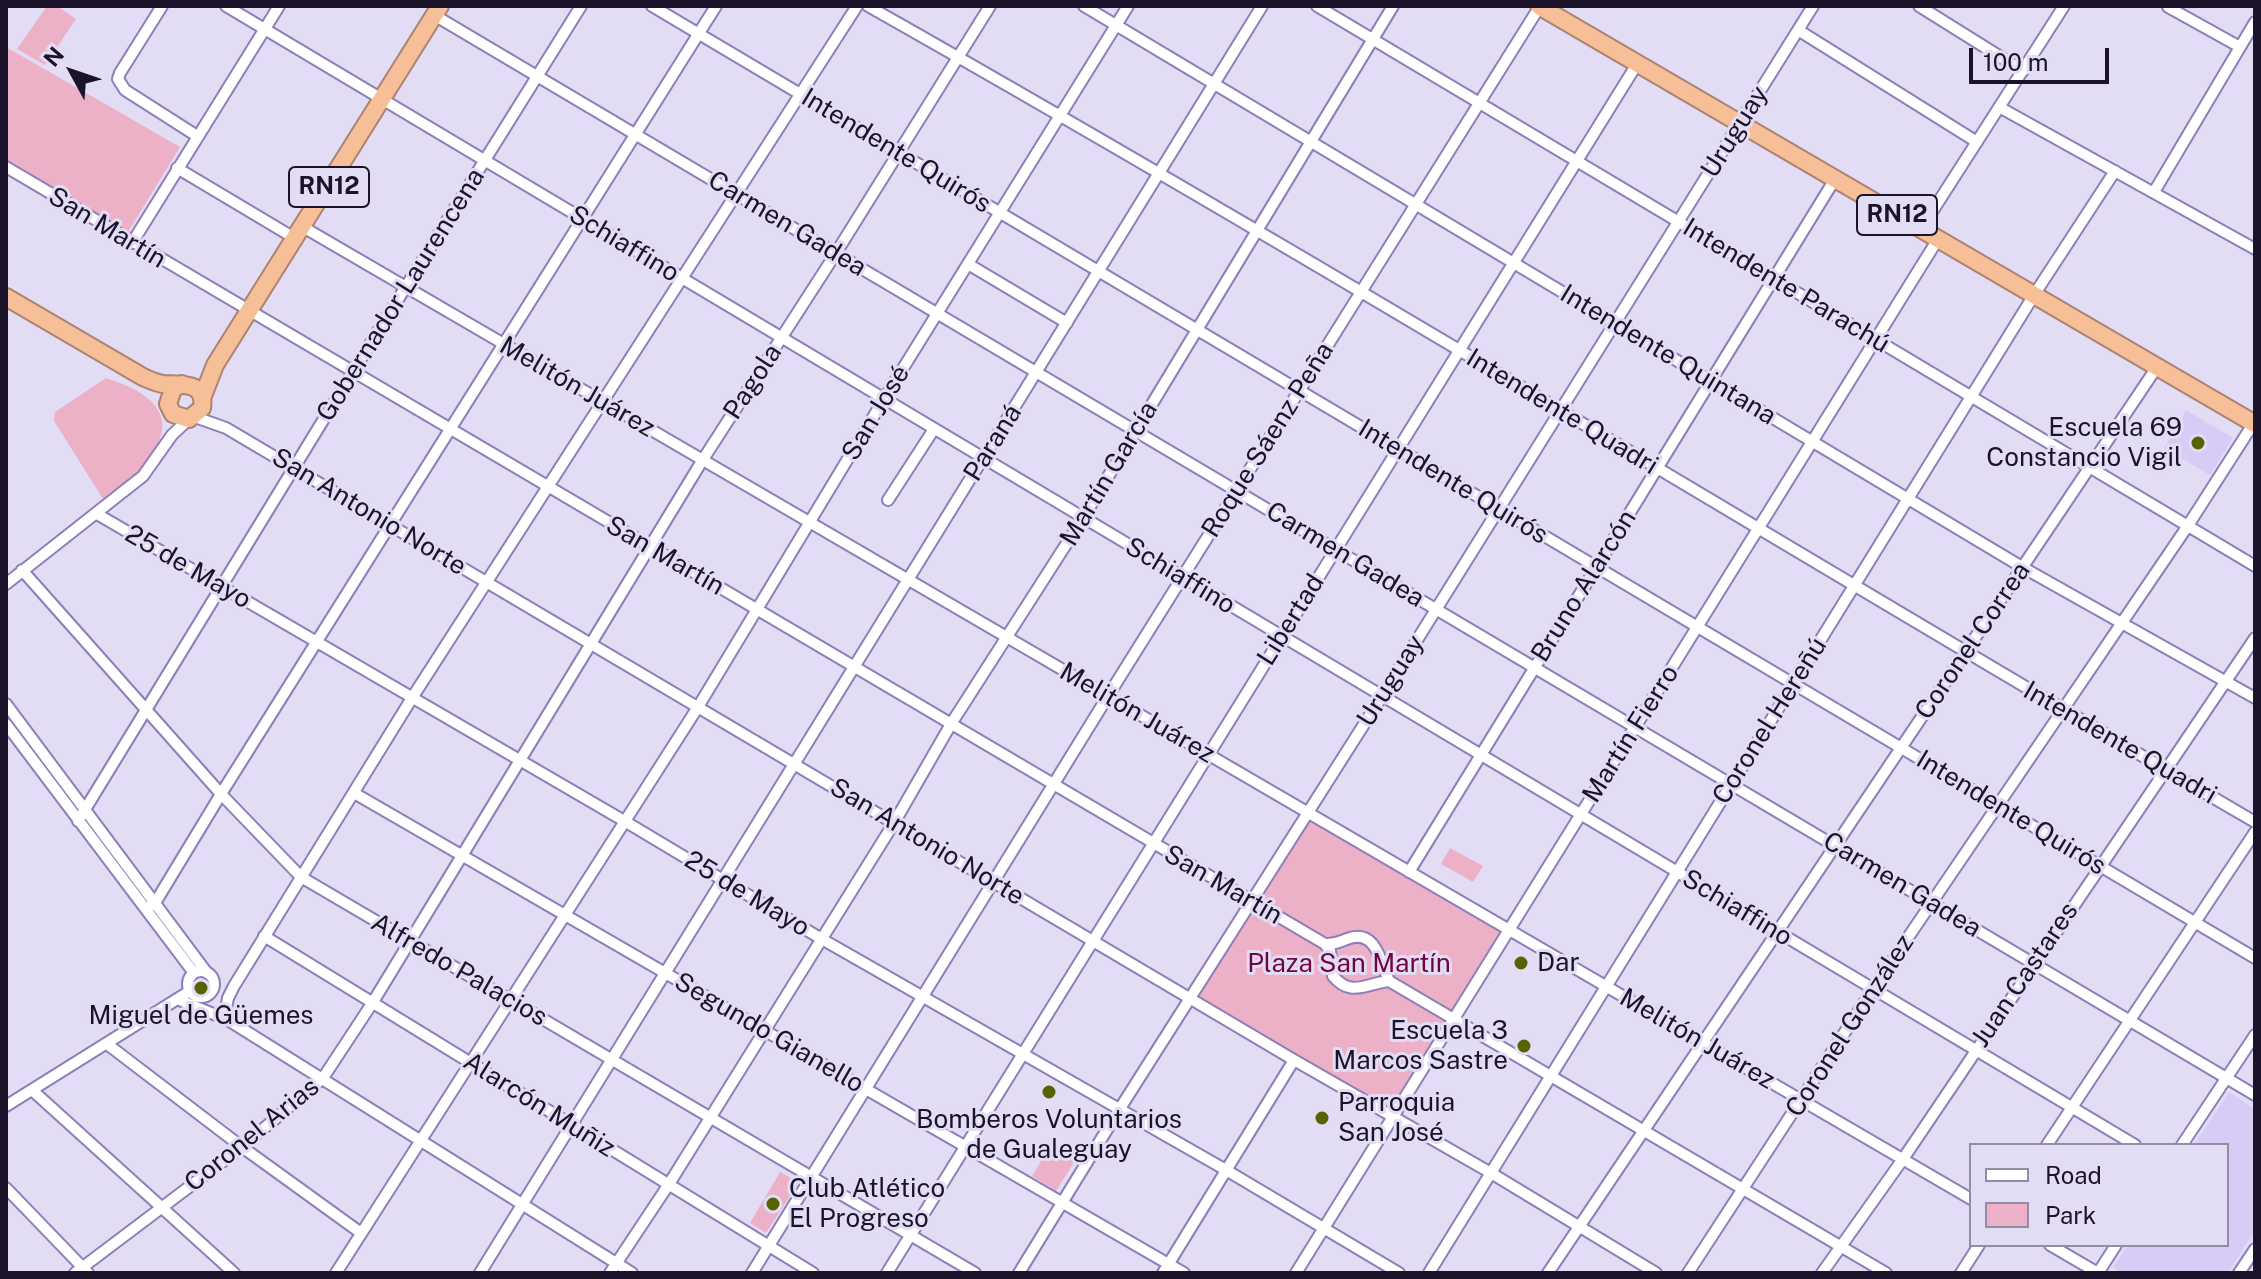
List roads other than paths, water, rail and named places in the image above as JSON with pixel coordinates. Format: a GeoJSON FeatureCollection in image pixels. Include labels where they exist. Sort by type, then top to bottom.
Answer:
{"type":"FeatureCollection","features":[{"type":"Feature","properties":{"kind":"highway","name":"RN12"},"geometry":{"type":"LineString","coordinates":[[1539,6],[2254,423]]}},
{"type":"Feature","properties":{"kind":"highway","name":"RN12"},"geometry":{"type":"LineString","coordinates":[[192,418],[202,408],[203,396],[215,365],[437,11]]}},
{"type":"Feature","properties":{"kind":"highway"},"geometry":{"type":"LineString","coordinates":[[6,297],[143,377],[158,389],[178,417],[192,418]]}},
{"type":"Feature","properties":{"kind":"highway","name":"RN12"},"geometry":{"type":"LineString","coordinates":[[169,407],[173,389],[215,365]]}},
{"type":"Feature","properties":{"kind":"highway"},"geometry":{"type":"LineString","coordinates":[[143,377],[156,382],[185,384],[197,388],[203,396]]}},
{"type":"Feature","properties":{"kind":"street"},"geometry":{"type":"LineString","coordinates":[[162,6],[118,79],[125,90],[197,136]]}},
{"type":"Feature","properties":{"kind":"street","name":"Schiaffino"},"geometry":{"type":"LineString","coordinates":[[226,6],[2132,1143]]}},
{"type":"Feature","properties":{"kind":"street"},"geometry":{"type":"LineString","coordinates":[[132,243],[279,6]]}},
{"type":"Feature","properties":{"kind":"street","name":"Gobernador Laurencena"},"geometry":{"type":"LineString","coordinates":[[78,821],[144,709],[581,6]]}},
{"type":"Feature","properties":{"kind":"street","name":"Intendente Quirós"},"geometry":{"type":"LineString","coordinates":[[652,6],[2255,958]]}},
{"type":"Feature","properties":{"kind":"street"},"geometry":{"type":"LineString","coordinates":[[150,906],[716,6]]}},
{"type":"Feature","properties":{"kind":"street"},"geometry":{"type":"LineString","coordinates":[[224,1018],[228,998],[264,936],[412,698],[857,6]]}},
{"type":"Feature","properties":{"kind":"street","name":"Intendente Quadri"},"geometry":{"type":"LineString","coordinates":[[868,6],[1159,173],[2255,822]]}},
{"type":"Feature","properties":{"kind":"street","name":"Pagola"},"geometry":{"type":"LineString","coordinates":[[520,760],[702,461],[990,6]]}},
{"type":"Feature","properties":{"kind":"street","name":"Intendente Quintana"},"geometry":{"type":"LineString","coordinates":[[1084,6],[2022,567],[2255,698]]}},
{"type":"Feature","properties":{"kind":"street","name":"San José"},"geometry":{"type":"LineString","coordinates":[[336,1273],[698,707],[884,399],[1128,6]]}},
{"type":"Feature","properties":{"kind":"street","name":"Paraná"},"geometry":{"type":"LineString","coordinates":[[480,1273],[1262,6]]}},
{"type":"Feature","properties":{"kind":"street","name":"Intendente Parachú"},"geometry":{"type":"LineString","coordinates":[[1317,6],[2255,566]]}},
{"type":"Feature","properties":{"kind":"street","name":"Martín García"},"geometry":{"type":"LineString","coordinates":[[613,1268],[669,1184],[894,823],[951,724],[1083,518],[1393,6]]}},
{"type":"Feature","properties":{"kind":"street","name":"Roque Sáenz Peña"},"geometry":{"type":"LineString","coordinates":[[752,1273],[1539,6]]}},
{"type":"Feature","properties":{"kind":"street","name":"Uruguay"},"geometry":{"type":"LineString","coordinates":[[1019,1273],[1813,6]]}},
{"type":"Feature","properties":{"kind":"street"},"geometry":{"type":"LineString","coordinates":[[1919,6],[2023,71]]}},
{"type":"Feature","properties":{"kind":"street"},"geometry":{"type":"LineString","coordinates":[[1921,229],[2064,6]]}},
{"type":"Feature","properties":{"kind":"street"},"geometry":{"type":"LineString","coordinates":[[2168,7],[2240,47]]}},
{"type":"Feature","properties":{"kind":"street","name":"Carmen Gadea"},"geometry":{"type":"LineString","coordinates":[[437,11],[537,76],[2255,1095]]}},
{"type":"Feature","properties":{"kind":"street"},"geometry":{"type":"LineString","coordinates":[[2154,192],[2255,22]]}},
{"type":"Feature","properties":{"kind":"street"},"geometry":{"type":"LineString","coordinates":[[1798,30],[1977,142]]}},
{"type":"Feature","properties":{"kind":"street","name":"Libertad"},"geometry":{"type":"LineString","coordinates":[[887,1273],[1637,64]]}},
{"type":"Feature","properties":{"kind":"street"},"geometry":{"type":"LineString","coordinates":[[1999,107],[2255,249]]}},
{"type":"Feature","properties":{"kind":"street","name":"San Martín"},"geometry":{"type":"LineString","coordinates":[[6,167],[249,313],[1325,944]]}},
{"type":"Feature","properties":{"kind":"street","name":"Melitón Juárez"},"geometry":{"type":"LineString","coordinates":[[177,168],[406,287],[1969,1198]]}},
{"type":"Feature","properties":{"kind":"street","name":"Coronel Hereñú"},"geometry":{"type":"LineString","coordinates":[[1429,1273],[2034,295],[2115,171]]}},
{"type":"Feature","properties":{"kind":"street","name":"Bruno Alarcón"},"geometry":{"type":"LineString","coordinates":[[1409,872],[1835,179]]}},
{"type":"Feature","properties":{"kind":"street","name":"Martín Fierro"},"geometry":{"type":"LineString","coordinates":[[1296,1273],[1938,239]]}},
{"type":"Feature","properties":{"kind":"street"},"geometry":{"type":"LineString","coordinates":[[968,264],[1067,323]]}},
{"type":"Feature","properties":{"kind":"street","name":"Coronel Correa"},"geometry":{"type":"LineString","coordinates":[[1548,1273],[2157,367]]}},
{"type":"Feature","properties":{"kind":"street","name":"RN12"},"geometry":{"type":"LineString","coordinates":[[159,455],[171,426],[169,407]]}},
{"type":"Feature","properties":{"kind":"street","name":"San Antonio Norte"},"geometry":{"type":"LineString","coordinates":[[192,418],[226,428],[1656,1273]]}},
{"type":"Feature","properties":{"kind":"street","name":"RN12"},"geometry":{"type":"LineString","coordinates":[[159,455],[172,435],[192,418]]}},
{"type":"Feature","properties":{"kind":"street","name":"Coronel González"},"geometry":{"type":"LineString","coordinates":[[1688,1273],[1873,989],[2122,624],[2254,423]]}},
{"type":"Feature","properties":{"kind":"street"},"geometry":{"type":"LineString","coordinates":[[888,500],[934,429]]}},
{"type":"Feature","properties":{"kind":"street"},"geometry":{"type":"LineString","coordinates":[[6,584],[143,476],[159,455]]}},
{"type":"Feature","properties":{"kind":"street","name":"25 de Mayo"},"geometry":{"type":"LineString","coordinates":[[97,514],[1399,1273]]}},
{"type":"Feature","properties":{"kind":"street","name":"Alfredo Palacios"},"geometry":{"type":"LineString","coordinates":[[22,570],[221,794],[301,877],[975,1273]]}},
{"type":"Feature","properties":{"kind":"street","name":"Juan Castares"},"geometry":{"type":"LineString","coordinates":[[1822,1273],[1903,1159],[2255,638]]}},
{"type":"Feature","properties":{"kind":"street"},"geometry":{"type":"LineString","coordinates":[[6,704],[85,810],[194,973],[210,976]]}},
{"type":"Feature","properties":{"kind":"street"},"geometry":{"type":"LineString","coordinates":[[6,724],[78,821],[228,998]]}},
{"type":"Feature","properties":{"kind":"street","name":"Coronel Arias"},"geometry":{"type":"LineString","coordinates":[[82,1271],[242,1147],[323,1078],[373,1002],[520,760]]}},
{"type":"Feature","properties":{"kind":"street","name":"Segundo Gianello"},"geometry":{"type":"LineString","coordinates":[[354,793],[1063,1203],[1166,1269],[1184,1273]]}},
{"type":"Feature","properties":{"kind":"street"},"geometry":{"type":"LineString","coordinates":[[2048,1143],[2255,832]]}},
{"type":"Feature","properties":{"kind":"street","name":"Alarcón Muñiz"},"geometry":{"type":"LineString","coordinates":[[264,936],[813,1273]]}},
{"type":"Feature","properties":{"kind":"street"},"geometry":{"type":"LineString","coordinates":[[1325,944],[1334,945],[1350,938],[1368,940],[1379,952],[1389,981]]}},
{"type":"Feature","properties":{"kind":"street"},"geometry":{"type":"LineString","coordinates":[[1325,944],[1330,951],[1333,976],[1346,988],[1364,988],[1389,981],[1886,1273]]}},
{"type":"Feature","properties":{"kind":"street"},"geometry":{"type":"LineString","coordinates":[[194,973],[189,980],[194,996],[228,998]]}},
{"type":"Feature","properties":{"kind":"street"},"geometry":{"type":"LineString","coordinates":[[202,997],[212,991],[210,976]]}},
{"type":"Feature","properties":{"kind":"street"},"geometry":{"type":"LineString","coordinates":[[6,1106],[190,991]]}},
{"type":"Feature","properties":{"kind":"street"},"geometry":{"type":"LineString","coordinates":[[177,999],[224,1018],[521,1203],[613,1268],[632,1273]]}},
{"type":"Feature","properties":{"kind":"street"},"geometry":{"type":"LineString","coordinates":[[2183,1143],[2255,1035]]}},
{"type":"Feature","properties":{"kind":"street"},"geometry":{"type":"LineString","coordinates":[[107,1044],[361,1233]]}},
{"type":"Feature","properties":{"kind":"street"},"geometry":{"type":"LineString","coordinates":[[1166,1269],[1294,1060]]}},
{"type":"Feature","properties":{"kind":"street"},"geometry":{"type":"LineString","coordinates":[[32,1090],[234,1273]]}},
{"type":"Feature","properties":{"kind":"street"},"geometry":{"type":"LineString","coordinates":[[6,1188],[82,1271]]}},
{"type":"Feature","properties":{"kind":"street"},"geometry":{"type":"LineString","coordinates":[[1961,1273],[1978,1247]]}},
{"type":"Feature","properties":{"kind":"street"},"geometry":{"type":"LineString","coordinates":[[2053,1247],[2098,1273],[2115,1247]]}},
{"type":"Feature","properties":{"kind":"street"},"geometry":{"type":"LineString","coordinates":[[2239,1273],[2255,1249]]}},
{"type":"Feature","properties":{"kind":"place","name":"Escuela 69 Constancio Vigil"},"geometry":{"type":"Point","coordinates":[2198,443]}},
{"type":"Feature","properties":{"kind":"place","name":"Dar"},"geometry":{"type":"Point","coordinates":[1521,963]}},
{"type":"Feature","properties":{"kind":"place","name":"Miguel de Güemes"},"geometry":{"type":"Point","coordinates":[201,988]}},
{"type":"Feature","properties":{"kind":"place","name":"Escuela 3 Marcos Sastre"},"geometry":{"type":"Point","coordinates":[1524,1046]}},
{"type":"Feature","properties":{"kind":"place","name":"Bomberos Voluntarios de Gualeguay"},"geometry":{"type":"Point","coordinates":[1049,1092]}},
{"type":"Feature","properties":{"kind":"place","name":"Parroquia San José"},"geometry":{"type":"Point","coordinates":[1322,1118]}},
{"type":"Feature","properties":{"kind":"place","name":"Club Atlético El Progreso"},"geometry":{"type":"Point","coordinates":[773,1204]}},
{"type":"Feature","properties":{"kind":"park label","name":"Plaza San Martín"},"geometry":{"type":"Point","coordinates":[1349,964]}}]}
